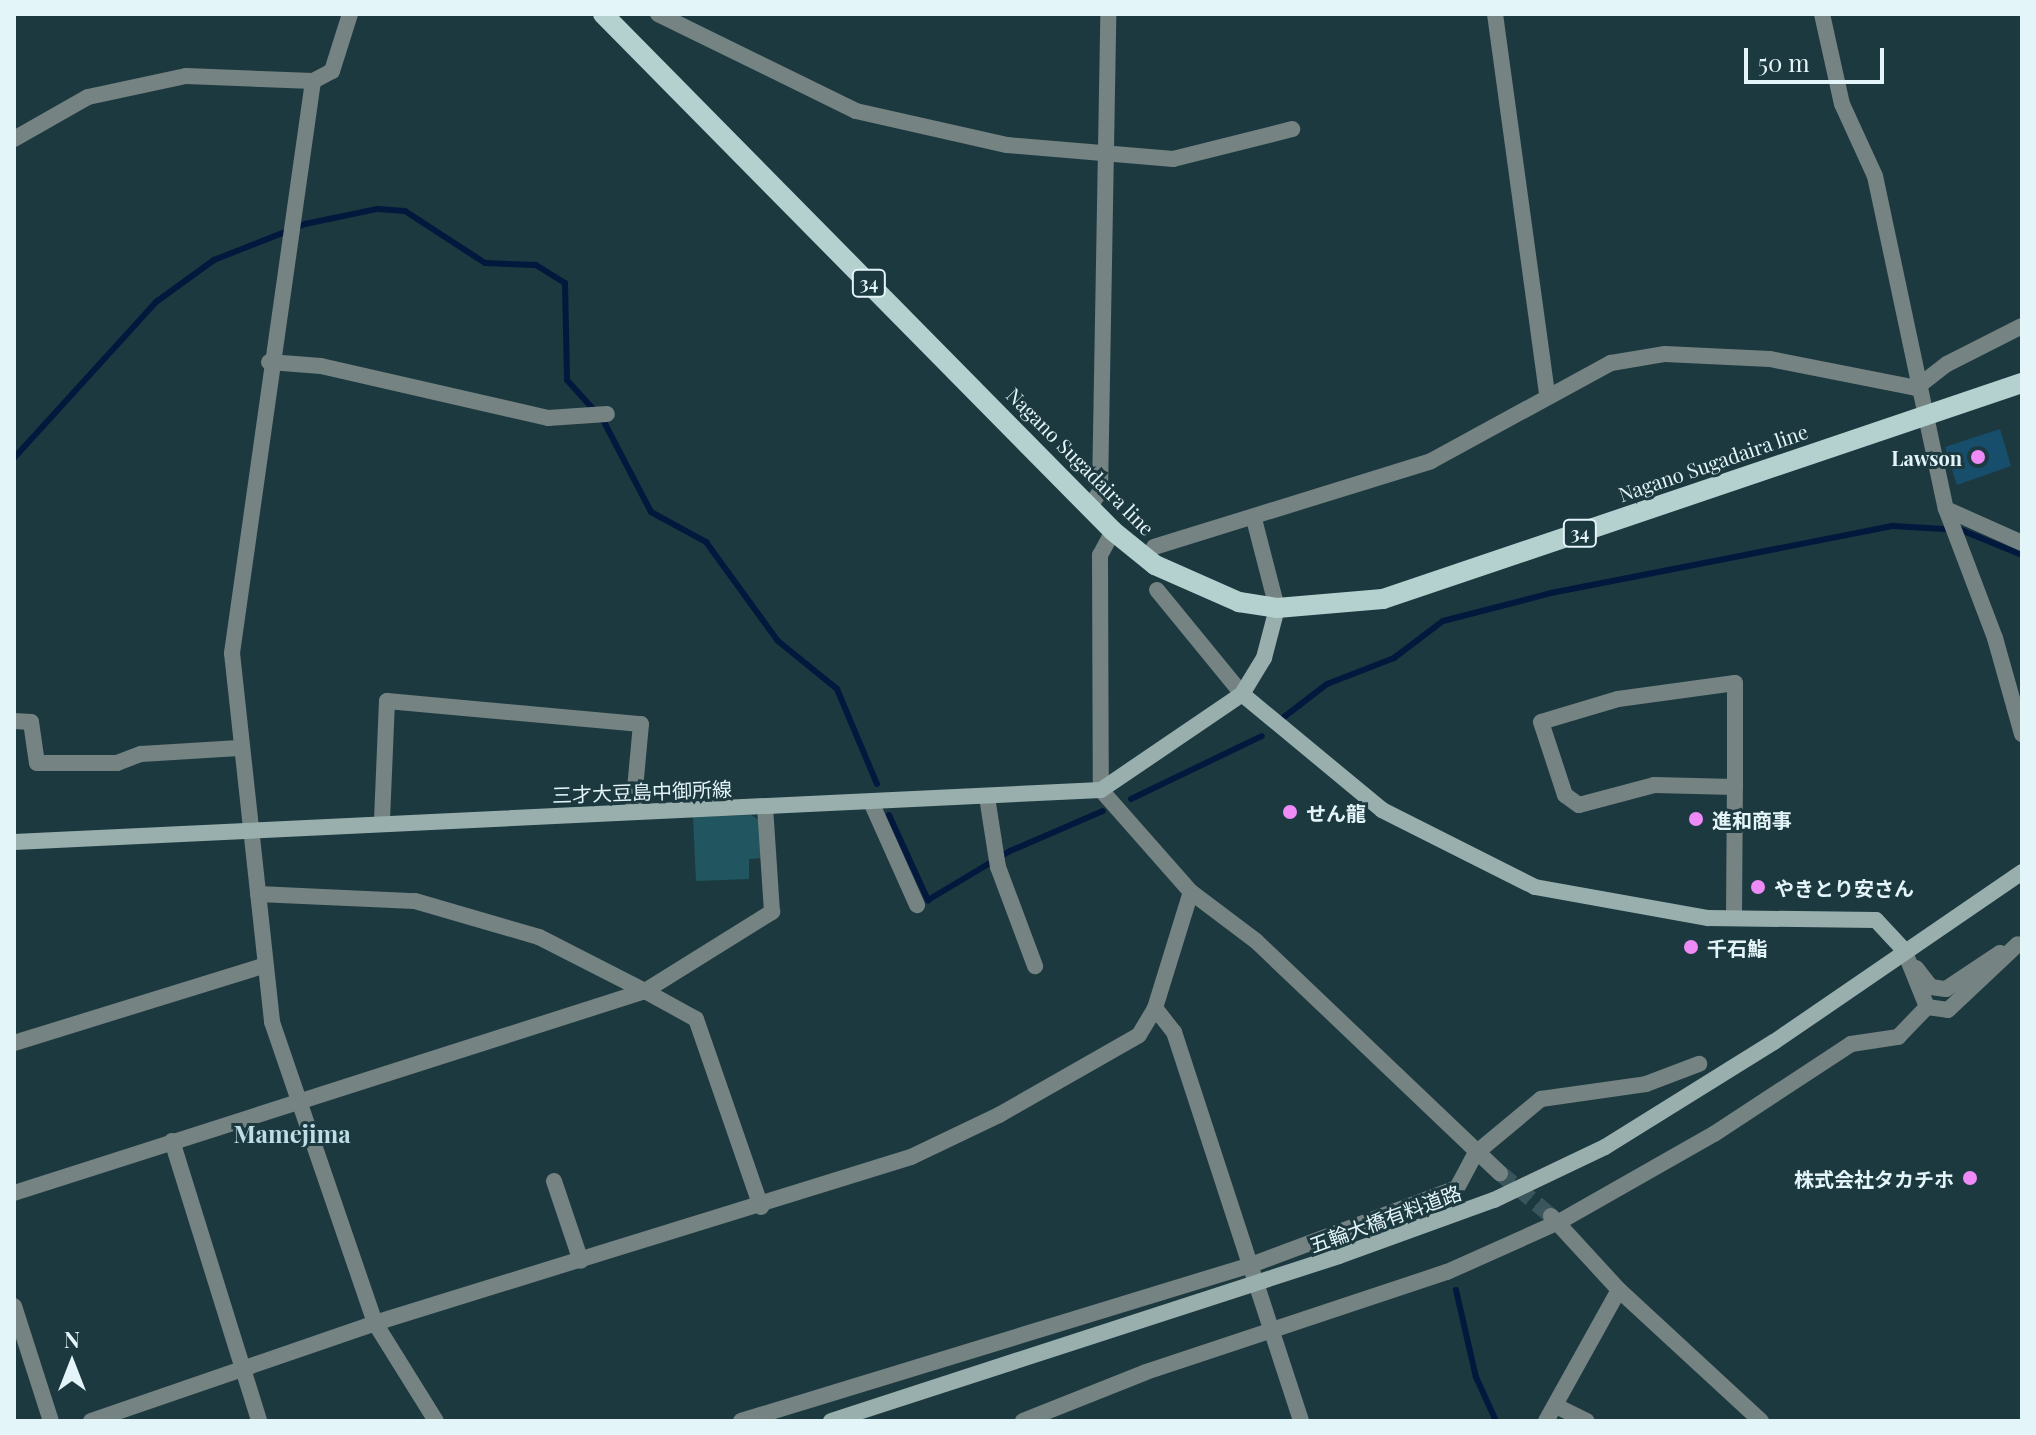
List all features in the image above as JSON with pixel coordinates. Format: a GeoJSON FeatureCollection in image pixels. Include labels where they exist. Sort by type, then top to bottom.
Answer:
{"type":"FeatureCollection","features":[{"type":"Feature","properties":{"kind":"main road","name":"Nagano Sugadaira line"},"geometry":{"type":"LineString","coordinates":[[603,14],[1113,531],[1196,588],[1277,608],[1383,599],[2022,383]]}},
{"type":"Feature","properties":{"kind":"main road"},"geometry":{"type":"LineString","coordinates":[[1101,790],[1242,694],[1264,658],[1277,608]]}},
{"type":"Feature","properties":{"kind":"main road"},"geometry":{"type":"LineString","coordinates":[[1242,694],[1382,810],[1535,887],[1632,909],[1734,918],[1876,920],[1904,950],[2022,872]]}},
{"type":"Feature","properties":{"kind":"main road","name":"三才大豆島中御所線"},"geometry":{"type":"LineString","coordinates":[[14,842],[382,820],[765,807],[1101,790]]}},
{"type":"Feature","properties":{"kind":"main road","name":"五輪大橋有料道路"},"geometry":{"type":"LineString","coordinates":[[831,1421],[1339,1256],[1494,1200],[1605,1147],[1774,1042],[1904,950]]}},
{"type":"Feature","properties":{"kind":"street"},"geometry":{"type":"LineString","coordinates":[[14,139],[88,97],[186,76],[313,81],[332,71],[350,14]]}},
{"type":"Feature","properties":{"kind":"street"},"geometry":{"type":"LineString","coordinates":[[658,14],[856,111],[1007,145],[1173,159],[1292,129]]}},
{"type":"Feature","properties":{"kind":"street"},"geometry":{"type":"LineString","coordinates":[[1089,507],[1100,492],[1102,155],[1108,14]]}},
{"type":"Feature","properties":{"kind":"street"},"geometry":{"type":"LineString","coordinates":[[1495,14],[1547,393]]}},
{"type":"Feature","properties":{"kind":"street"},"geometry":{"type":"LineString","coordinates":[[1822,14],[1842,104],[1875,176],[1916,388],[1947,514],[1995,638],[2022,734]]}},
{"type":"Feature","properties":{"kind":"street"},"geometry":{"type":"LineString","coordinates":[[313,81],[269,362],[232,653],[239,748],[252,827],[263,966],[272,1022],[375,1323],[436,1421]]}},
{"type":"Feature","properties":{"kind":"street"},"geometry":{"type":"LineString","coordinates":[[1154,547],[1254,519],[1431,461],[1547,393],[1611,363],[1665,354],[1770,359],[1916,388],[1947,364],[2022,326]]}},
{"type":"Feature","properties":{"kind":"street"},"geometry":{"type":"LineString","coordinates":[[269,362],[321,366],[548,418],[599,415]]}},
{"type":"Feature","properties":{"kind":"street"},"geometry":{"type":"LineString","coordinates":[[1947,514],[2022,543]]}},
{"type":"Feature","properties":{"kind":"street"},"geometry":{"type":"LineString","coordinates":[[1254,519],[1277,608]]}},
{"type":"Feature","properties":{"kind":"street"},"geometry":{"type":"LineString","coordinates":[[1113,531],[1100,555],[1101,790],[1191,892],[1256,941],[1500,1173]]}},
{"type":"Feature","properties":{"kind":"street"},"geometry":{"type":"LineString","coordinates":[[1157,590],[1242,694]]}},
{"type":"Feature","properties":{"kind":"street"},"geometry":{"type":"LineString","coordinates":[[1734,918],[1735,787],[1735,683],[1618,699],[1541,722],[1565,795],[1579,805],[1654,785],[1735,787]]}},
{"type":"Feature","properties":{"kind":"street"},"geometry":{"type":"LineString","coordinates":[[382,820],[387,701],[641,724],[633,811]]}},
{"type":"Feature","properties":{"kind":"street"},"geometry":{"type":"LineString","coordinates":[[14,721],[31,722],[37,763],[117,763],[141,754],[239,748]]}},
{"type":"Feature","properties":{"kind":"street"},"geometry":{"type":"LineString","coordinates":[[987,797],[997,860],[1035,966]]}},
{"type":"Feature","properties":{"kind":"street"},"geometry":{"type":"LineString","coordinates":[[871,802],[917,905]]}},
{"type":"Feature","properties":{"kind":"street"},"geometry":{"type":"LineString","coordinates":[[14,1193],[645,991],[772,912],[765,807]]}},
{"type":"Feature","properties":{"kind":"street"},"geometry":{"type":"LineString","coordinates":[[91,1421],[375,1323],[761,1207],[911,1157],[999,1115],[1139,1035],[1155,1008],[1191,892]]}},
{"type":"Feature","properties":{"kind":"street"},"geometry":{"type":"LineString","coordinates":[[258,894],[415,901],[539,937],[696,1019],[761,1207]]}},
{"type":"Feature","properties":{"kind":"street"},"geometry":{"type":"LineString","coordinates":[[1904,950],[1925,982],[1939,989],[2020,943]]}},
{"type":"Feature","properties":{"kind":"street"},"geometry":{"type":"LineString","coordinates":[[1023,1421],[1447,1272],[1714,1134],[1851,1044],[1898,1037],[1927,1007],[1956,1006],[2020,943]]}},
{"type":"Feature","properties":{"kind":"street"},"geometry":{"type":"LineString","coordinates":[[1904,950],[1927,1007]]}},
{"type":"Feature","properties":{"kind":"street"},"geometry":{"type":"LineString","coordinates":[[14,1043],[263,966]]}},
{"type":"Feature","properties":{"kind":"street"},"geometry":{"type":"LineString","coordinates":[[1155,1008],[1174,1032],[1301,1421]]}},
{"type":"Feature","properties":{"kind":"street"},"geometry":{"type":"LineString","coordinates":[[741,1421],[1251,1265],[1457,1188],[1476,1153],[1541,1099],[1646,1084],[1699,1064]]}},
{"type":"Feature","properties":{"kind":"street"},"geometry":{"type":"LineString","coordinates":[[172,1141],[259,1421]]}},
{"type":"Feature","properties":{"kind":"street"},"geometry":{"type":"LineString","coordinates":[[554,1181],[581,1261]]}},
{"type":"Feature","properties":{"kind":"street"},"geometry":{"type":"LineString","coordinates":[[1554,1219],[1619,1290],[1761,1421]]}},
{"type":"Feature","properties":{"kind":"street"},"geometry":{"type":"LineString","coordinates":[[1546,1421],[1619,1290]]}},
{"type":"Feature","properties":{"kind":"street"},"geometry":{"type":"LineString","coordinates":[[14,1306],[51,1421]]}},
{"type":"Feature","properties":{"kind":"street"},"geometry":{"type":"LineString","coordinates":[[1556,1406],[1587,1421]]}},
{"type":"Feature","properties":{"kind":"shaded area"},"geometry":{"type":"Polygon","coordinates":[[[751,815],[759,820],[761,858],[749,859],[749,879],[696,881],[693,817],[751,815]]]}},
{"type":"Feature","properties":{"kind":"building","name":"Lawson"},"geometry":{"type":"Polygon","coordinates":[[[2000,429],[2011,466],[1957,485],[1945,447],[2000,429]]]}},
{"type":"Feature","properties":{"kind":"waterway"},"geometry":{"type":"LineString","coordinates":[[14,458],[156,302],[214,260],[305,224],[377,209],[405,211],[485,263],[536,265],[565,283],[567,380],[603,420],[651,512],[706,542],[778,641],[837,689],[877,784]]}},
{"type":"Feature","properties":{"kind":"waterway"},"geometry":{"type":"LineString","coordinates":[[1284,717],[1327,684],[1394,658],[1443,621],[1551,593],[1893,526],[1961,530],[2022,555]]}},
{"type":"Feature","properties":{"kind":"waterway"},"geometry":{"type":"LineString","coordinates":[[1131,799],[1262,736]]}},
{"type":"Feature","properties":{"kind":"waterway"},"geometry":{"type":"LineString","coordinates":[[889,815],[928,900],[1010,851],[1103,811]]}},
{"type":"Feature","properties":{"kind":"waterway"},"geometry":{"type":"LineString","coordinates":[[1456,1290],[1476,1377],[1496,1421]]}},
{"type":"Feature","properties":{"kind":"tunnel"},"geometry":{"type":"LineString","coordinates":[[1500,1173],[1550,1215]]}},
{"type":"Feature","properties":{"kind":"place","name":"Lawson"},"geometry":{"type":"Point","coordinates":[1978,457]}},
{"type":"Feature","properties":{"kind":"place","name":"せん龍"},"geometry":{"type":"Point","coordinates":[1290,812]}},
{"type":"Feature","properties":{"kind":"place","name":"進和商事"},"geometry":{"type":"Point","coordinates":[1696,819]}},
{"type":"Feature","properties":{"kind":"place","name":"やきとり安さん"},"geometry":{"type":"Point","coordinates":[1758,887]}},
{"type":"Feature","properties":{"kind":"place","name":"千石鮨"},"geometry":{"type":"Point","coordinates":[1691,947]}},
{"type":"Feature","properties":{"kind":"place","name":"株式会社タカチホ"},"geometry":{"type":"Point","coordinates":[1970,1178]}},
{"type":"Feature","properties":{"kind":"district","name":"Mamejima"},"geometry":{"type":"Point","coordinates":[292,1134]}}]}
